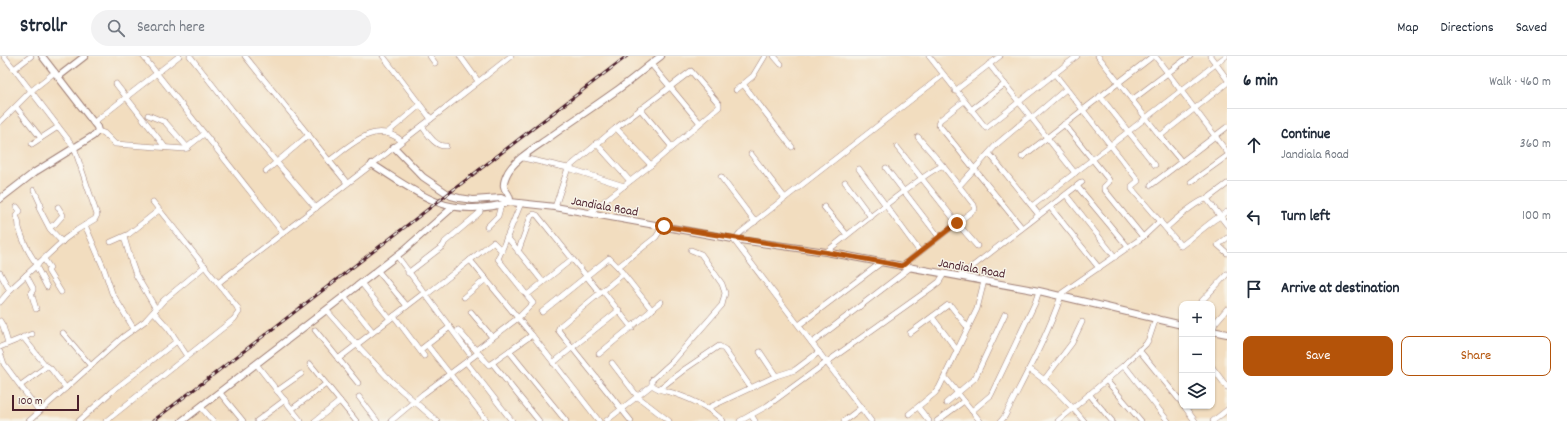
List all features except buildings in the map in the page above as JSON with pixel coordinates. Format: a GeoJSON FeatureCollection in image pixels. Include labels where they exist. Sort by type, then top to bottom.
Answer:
{"type":"FeatureCollection","features":[{"type":"Feature","properties":{"kind":"street"},"geometry":{"type":"LineString","coordinates":[[0,302],[13,287],[62,242],[97,217],[97,212],[74,147],[4,56]]}},
{"type":"Feature","properties":{"kind":"street"},"geometry":{"type":"LineString","coordinates":[[14,69],[31,56]]}},
{"type":"Feature","properties":{"kind":"street"},"geometry":{"type":"LineString","coordinates":[[42,56],[98,131],[103,132],[115,144],[188,148],[204,134]]}},
{"type":"Feature","properties":{"kind":"street"},"geometry":{"type":"LineString","coordinates":[[0,122],[31,92],[85,56]]}},
{"type":"Feature","properties":{"kind":"street"},"geometry":{"type":"LineString","coordinates":[[143,56],[283,232]]}},
{"type":"Feature","properties":{"kind":"street"},"geometry":{"type":"LineString","coordinates":[[93,123],[179,56]]}},
{"type":"Feature","properties":{"kind":"street"},"geometry":{"type":"LineString","coordinates":[[190,56],[240,120],[316,208]]}},
{"type":"Feature","properties":{"kind":"street"},"geometry":{"type":"LineString","coordinates":[[245,56],[347,183]]}},
{"type":"Feature","properties":{"kind":"street"},"geometry":{"type":"LineString","coordinates":[[383,56],[431,119]]}},
{"type":"Feature","properties":{"kind":"street"},"geometry":{"type":"LineString","coordinates":[[430,56],[435,63]]}},
{"type":"Feature","properties":{"kind":"street"},"geometry":{"type":"LineString","coordinates":[[460,56],[478,81]]}},
{"type":"Feature","properties":{"kind":"street"},"geometry":{"type":"LineString","coordinates":[[218,283],[511,56]]}},
{"type":"Feature","properties":{"kind":"street"},"geometry":{"type":"LineString","coordinates":[[372,164],[437,202],[466,208],[501,205],[510,202],[510,197],[503,188],[510,168],[661,56]]}},
{"type":"Feature","properties":{"kind":"street"},"geometry":{"type":"LineString","coordinates":[[736,90],[753,76],[765,56]]}},
{"type":"Feature","properties":{"kind":"street"},"geometry":{"type":"LineString","coordinates":[[774,56],[780,64]]}},
{"type":"Feature","properties":{"kind":"street"},"geometry":{"type":"LineString","coordinates":[[929,56],[955,91],[986,128],[1077,56]]}},
{"type":"Feature","properties":{"kind":"street"},"geometry":{"type":"LineString","coordinates":[[955,91],[1000,56]]}},
{"type":"Feature","properties":{"kind":"street"},"geometry":{"type":"LineString","coordinates":[[1098,56],[1182,162]]}},
{"type":"Feature","properties":{"kind":"street"},"geometry":{"type":"LineString","coordinates":[[1022,156],[1154,56],[1182,90],[1227,152]]}},
{"type":"Feature","properties":{"kind":"street"},"geometry":{"type":"LineString","coordinates":[[1132,100],[1190,56]]}},
{"type":"Feature","properties":{"kind":"street"},"geometry":{"type":"LineString","coordinates":[[1210,56],[1227,79]]}},
{"type":"Feature","properties":{"kind":"street"},"geometry":{"type":"LineString","coordinates":[[1032,206],[1226,56]]}},
{"type":"Feature","properties":{"kind":"street"},"geometry":{"type":"LineString","coordinates":[[651,64],[700,123]]}},
{"type":"Feature","properties":{"kind":"street"},"geometry":{"type":"LineString","coordinates":[[990,64],[1075,173]]}},
{"type":"Feature","properties":{"kind":"street"},"geometry":{"type":"LineString","coordinates":[[555,207],[568,168],[596,143],[691,71],[720,106],[651,165],[589,213]]}},
{"type":"Feature","properties":{"kind":"street"},"geometry":{"type":"LineString","coordinates":[[1054,74],[1137,179],[1138,181],[1132,185],[1131,188],[1181,246],[1208,224],[1227,212]]}},
{"type":"Feature","properties":{"kind":"street"},"geometry":{"type":"LineString","coordinates":[[871,421],[734,239],[943,75]]}},
{"type":"Feature","properties":{"kind":"street"},"geometry":{"type":"LineString","coordinates":[[1160,136],[1227,83]]}},
{"type":"Feature","properties":{"kind":"street"},"geometry":{"type":"LineString","coordinates":[[116,84],[165,147]]}},
{"type":"Feature","properties":{"kind":"street"},"geometry":{"type":"LineString","coordinates":[[743,84],[792,147]]}},
{"type":"Feature","properties":{"kind":"street"},"geometry":{"type":"LineString","coordinates":[[971,110],[1005,84]]}},
{"type":"Feature","properties":{"kind":"street"},"geometry":{"type":"LineString","coordinates":[[959,186],[997,144],[1066,89]]}},
{"type":"Feature","properties":{"kind":"street"},"geometry":{"type":"LineString","coordinates":[[1100,96],[1155,165]]}},
{"type":"Feature","properties":{"kind":"street"},"geometry":{"type":"LineString","coordinates":[[964,102],[938,123],[1022,228]]}},
{"type":"Feature","properties":{"kind":"street"},"geometry":{"type":"LineString","coordinates":[[388,133],[420,105]]}},
{"type":"Feature","properties":{"kind":"street"},"geometry":{"type":"LineString","coordinates":[[16,107],[41,138]]}},
{"type":"Feature","properties":{"kind":"street"},"geometry":{"type":"LineString","coordinates":[[640,109],[672,147]]}},
{"type":"Feature","properties":{"kind":"street"},"geometry":{"type":"LineString","coordinates":[[148,114],[165,122],[188,148]]}},
{"type":"Feature","properties":{"kind":"street"},"geometry":{"type":"LineString","coordinates":[[1064,124],[1109,180],[1104,189],[1143,237]]}},
{"type":"Feature","properties":{"kind":"street"},"geometry":{"type":"LineString","coordinates":[[422,126],[437,144],[446,146]]}},
{"type":"Feature","properties":{"kind":"street"},"geometry":{"type":"LineString","coordinates":[[32,144],[58,127]]}},
{"type":"Feature","properties":{"kind":"street"},"geometry":{"type":"LineString","coordinates":[[1151,185],[1227,127]]}},
{"type":"Feature","properties":{"kind":"street"},"geometry":{"type":"LineString","coordinates":[[616,128],[651,165]]}},
{"type":"Feature","properties":{"kind":"street"},"geometry":{"type":"LineString","coordinates":[[0,197],[35,172],[93,136],[98,131]]}},
{"type":"Feature","properties":{"kind":"street"},"geometry":{"type":"LineString","coordinates":[[329,161],[355,142],[374,132],[388,133],[396,136],[402,141]]}},
{"type":"Feature","properties":{"kind":"street"},"geometry":{"type":"LineString","coordinates":[[266,171],[276,161],[309,135]]}},
{"type":"Feature","properties":{"kind":"street"},"geometry":{"type":"LineString","coordinates":[[902,266],[972,212],[975,207],[918,137]]}},
{"type":"Feature","properties":{"kind":"street"},"geometry":{"type":"LineString","coordinates":[[596,143],[630,181]]}},
{"type":"Feature","properties":{"kind":"street","name":"Jandiala Road"},"geometry":{"type":"LineString","coordinates":[[394,147],[423,177],[451,196],[473,200],[501,198],[510,202],[555,207],[734,239],[826,252],[1039,290],[1179,324]]}},
{"type":"Feature","properties":{"kind":"street"},"geometry":{"type":"LineString","coordinates":[[897,147],[977,246]]}},
{"type":"Feature","properties":{"kind":"street"},"geometry":{"type":"LineString","coordinates":[[989,153],[1039,215]]}},
{"type":"Feature","properties":{"kind":"street"},"geometry":{"type":"LineString","coordinates":[[750,154],[785,198]]}},
{"type":"Feature","properties":{"kind":"street"},"geometry":{"type":"LineString","coordinates":[[1191,182],[1227,156]]}},
{"type":"Feature","properties":{"kind":"street"},"geometry":{"type":"LineString","coordinates":[[523,158],[568,168],[624,186]]}},
{"type":"Feature","properties":{"kind":"street"},"geometry":{"type":"LineString","coordinates":[[826,252],[904,191],[937,167],[943,166]]}},
{"type":"Feature","properties":{"kind":"street"},"geometry":{"type":"LineString","coordinates":[[859,168],[920,252]]}},
{"type":"Feature","properties":{"kind":"street"},"geometry":{"type":"LineString","coordinates":[[886,168],[939,237]]}},
{"type":"Feature","properties":{"kind":"street"},"geometry":{"type":"LineString","coordinates":[[721,177],[755,222]]}},
{"type":"Feature","properties":{"kind":"street"},"geometry":{"type":"LineString","coordinates":[[845,182],[871,217]]}},
{"type":"Feature","properties":{"kind":"street"},"geometry":{"type":"LineString","coordinates":[[960,276],[1082,182]]}},
{"type":"Feature","properties":{"kind":"street"},"geometry":{"type":"LineString","coordinates":[[1166,228],[1194,206],[1204,199],[1206,200],[1227,184]]}},
{"type":"Feature","properties":{"kind":"street"},"geometry":{"type":"LineString","coordinates":[[1077,186],[1128,247]]}},
{"type":"Feature","properties":{"kind":"street"},"geometry":{"type":"LineString","coordinates":[[34,190],[41,205],[39,208],[50,227],[62,242]]}},
{"type":"Feature","properties":{"kind":"street"},"geometry":{"type":"LineString","coordinates":[[1066,195],[1115,257]]}},
{"type":"Feature","properties":{"kind":"street"},"geometry":{"type":"LineString","coordinates":[[1206,200],[1227,225]]}},
{"type":"Feature","properties":{"kind":"street"},"geometry":{"type":"LineString","coordinates":[[106,421],[234,319],[238,314],[238,307],[153,202]]}},
{"type":"Feature","properties":{"kind":"street"},"geometry":{"type":"LineString","coordinates":[[392,421],[415,401],[466,362],[492,337],[518,318],[533,303],[498,260],[521,203]]}},
{"type":"Feature","properties":{"kind":"street"},"geometry":{"type":"LineString","coordinates":[[487,227],[498,216],[501,205]]}},
{"type":"Feature","properties":{"kind":"street"},"geometry":{"type":"LineString","coordinates":[[184,421],[362,284],[397,256],[454,206]]}},
{"type":"Feature","properties":{"kind":"street"},"geometry":{"type":"LineString","coordinates":[[17,207],[20,211],[16,216],[19,221],[20,232],[30,255],[37,265],[40,280],[47,287]]}},
{"type":"Feature","properties":{"kind":"street"},"geometry":{"type":"LineString","coordinates":[[50,227],[56,224],[63,215],[58,207]]}},
{"type":"Feature","properties":{"kind":"street"},"geometry":{"type":"LineString","coordinates":[[408,272],[443,246],[445,242],[480,212],[480,207]]}},
{"type":"Feature","properties":{"kind":"street"},"geometry":{"type":"LineString","coordinates":[[824,207],[847,235]]}},
{"type":"Feature","properties":{"kind":"street"},"geometry":{"type":"LineString","coordinates":[[1050,207],[1098,268]]}},
{"type":"Feature","properties":{"kind":"street"},"geometry":{"type":"LineString","coordinates":[[111,242],[132,232],[159,210]]}},
{"type":"Feature","properties":{"kind":"street"},"geometry":{"type":"LineString","coordinates":[[518,252],[531,216],[535,214],[539,216],[586,276],[618,310],[632,328]]}},
{"type":"Feature","properties":{"kind":"street"},"geometry":{"type":"LineString","coordinates":[[1000,421],[1005,416],[1029,369],[1059,305],[1062,293],[1143,237],[1160,221]]}},
{"type":"Feature","properties":{"kind":"street"},"geometry":{"type":"LineString","coordinates":[[85,225],[104,269],[112,293],[134,329]]}},
{"type":"Feature","properties":{"kind":"street"},"geometry":{"type":"LineString","coordinates":[[618,267],[656,237],[664,226]]}},
{"type":"Feature","properties":{"kind":"street"},"geometry":{"type":"LineString","coordinates":[[124,237],[130,261],[155,311],[187,356]]}},
{"type":"Feature","properties":{"kind":"street"},"geometry":{"type":"LineString","coordinates":[[507,237],[543,282]]}},
{"type":"Feature","properties":{"kind":"street"},"geometry":{"type":"LineString","coordinates":[[1227,238],[1218,245],[1227,253]]}},
{"type":"Feature","properties":{"kind":"street"},"geometry":{"type":"LineString","coordinates":[[338,358],[493,242],[502,251]]}},
{"type":"Feature","properties":{"kind":"street"},"geometry":{"type":"LineString","coordinates":[[606,421],[652,385],[652,380],[673,361],[722,305],[725,293],[722,284],[701,254],[692,250]]}},
{"type":"Feature","properties":{"kind":"street"},"geometry":{"type":"LineString","coordinates":[[397,256],[469,353]]}},
{"type":"Feature","properties":{"kind":"street"},"geometry":{"type":"LineString","coordinates":[[527,295],[572,258]]}},
{"type":"Feature","properties":{"kind":"street"},"geometry":{"type":"LineString","coordinates":[[542,312],[608,258],[618,267],[652,310]]}},
{"type":"Feature","properties":{"kind":"street"},"geometry":{"type":"LineString","coordinates":[[44,259],[50,268],[48,271],[50,276],[61,292]]}},
{"type":"Feature","properties":{"kind":"street"},"geometry":{"type":"LineString","coordinates":[[470,260],[532,335],[599,421]]}},
{"type":"Feature","properties":{"kind":"street"},"geometry":{"type":"LineString","coordinates":[[799,325],[882,262]]}},
{"type":"Feature","properties":{"kind":"street"},"geometry":{"type":"LineString","coordinates":[[29,421],[145,321],[170,295],[205,266]]}},
{"type":"Feature","properties":{"kind":"street"},"geometry":{"type":"LineString","coordinates":[[812,343],[911,267]]}},
{"type":"Feature","properties":{"kind":"street"},"geometry":{"type":"LineString","coordinates":[[378,271],[407,306]]}},
{"type":"Feature","properties":{"kind":"street"},"geometry":{"type":"LineString","coordinates":[[0,273],[10,291]]}},
{"type":"Feature","properties":{"kind":"street"},"geometry":{"type":"LineString","coordinates":[[623,274],[558,329],[631,421]]}},
{"type":"Feature","properties":{"kind":"street"},"geometry":{"type":"LineString","coordinates":[[740,421],[786,392],[931,288],[939,282],[944,274]]}},
{"type":"Feature","properties":{"kind":"street"},"geometry":{"type":"LineString","coordinates":[[1202,301],[1227,274]]}},
{"type":"Feature","properties":{"kind":"street"},"geometry":{"type":"LineString","coordinates":[[26,275],[33,288],[30,292],[36,309]]}},
{"type":"Feature","properties":{"kind":"street"},"geometry":{"type":"LineString","coordinates":[[40,280],[50,276]]}},
{"type":"Feature","properties":{"kind":"street"},"geometry":{"type":"LineString","coordinates":[[464,297],[486,279]]}},
{"type":"Feature","properties":{"kind":"street"},"geometry":{"type":"LineString","coordinates":[[909,414],[935,394],[980,301],[984,281]]}},
{"type":"Feature","properties":{"kind":"street"},"geometry":{"type":"LineString","coordinates":[[362,284],[424,356]]}},
{"type":"Feature","properties":{"kind":"street"},"geometry":{"type":"LineString","coordinates":[[972,411],[991,395],[1035,303],[1039,290]]}},
{"type":"Feature","properties":{"kind":"street"},"geometry":{"type":"LineString","coordinates":[[345,297],[373,332]]}},
{"type":"Feature","properties":{"kind":"street"},"geometry":{"type":"LineString","coordinates":[[600,354],[661,302]]}},
{"type":"Feature","properties":{"kind":"street"},"geometry":{"type":"LineString","coordinates":[[910,333],[949,304],[968,328]]}},
{"type":"Feature","properties":{"kind":"street"},"geometry":{"type":"LineString","coordinates":[[1215,325],[1227,309]]}},
{"type":"Feature","properties":{"kind":"street"},"geometry":{"type":"LineString","coordinates":[[553,363],[618,310]]}},
{"type":"Feature","properties":{"kind":"street"},"geometry":{"type":"LineString","coordinates":[[327,311],[392,382],[436,421]]}},
{"type":"Feature","properties":{"kind":"street"},"geometry":{"type":"LineString","coordinates":[[471,312],[492,337]]}},
{"type":"Feature","properties":{"kind":"street"},"geometry":{"type":"LineString","coordinates":[[946,403],[976,376],[1005,314]]}},
{"type":"Feature","properties":{"kind":"street"},"geometry":{"type":"LineString","coordinates":[[932,316],[957,350]]}},
{"type":"Feature","properties":{"kind":"street"},"geometry":{"type":"LineString","coordinates":[[1058,421],[1124,365],[1139,350],[1149,339],[1156,318]]}},
{"type":"Feature","properties":{"kind":"street"},"geometry":{"type":"LineString","coordinates":[[0,321],[8,343]]}},
{"type":"Feature","properties":{"kind":"street"},"geometry":{"type":"LineString","coordinates":[[1044,380],[1072,343],[1082,322]]}},
{"type":"Feature","properties":{"kind":"street"},"geometry":{"type":"LineString","coordinates":[[420,350],[450,327]]}},
{"type":"Feature","properties":{"kind":"street"},"geometry":{"type":"LineString","coordinates":[[315,330],[358,383]]}},
{"type":"Feature","properties":{"kind":"street"},"geometry":{"type":"LineString","coordinates":[[458,330],[489,366],[532,335]]}},
{"type":"Feature","properties":{"kind":"street"},"geometry":{"type":"LineString","coordinates":[[1215,332],[1227,334]]}},
{"type":"Feature","properties":{"kind":"street"},"geometry":{"type":"LineString","coordinates":[[62,333],[91,366]]}},
{"type":"Feature","properties":{"kind":"street"},"geometry":{"type":"LineString","coordinates":[[0,347],[32,334]]}},
{"type":"Feature","properties":{"kind":"street"},"geometry":{"type":"LineString","coordinates":[[23,337],[66,388]]}},
{"type":"Feature","properties":{"kind":"street"},"geometry":{"type":"LineString","coordinates":[[79,421],[111,392],[177,341]]}},
{"type":"Feature","properties":{"kind":"street"},"geometry":{"type":"LineString","coordinates":[[427,345],[487,421]]}},
{"type":"Feature","properties":{"kind":"street"},"geometry":{"type":"LineString","coordinates":[[659,389],[719,346],[724,349],[751,388]]}},
{"type":"Feature","properties":{"kind":"street"},"geometry":{"type":"LineString","coordinates":[[1139,350],[1179,399]]}},
{"type":"Feature","properties":{"kind":"street"},"geometry":{"type":"LineString","coordinates":[[0,352],[4,364],[39,411]]}},
{"type":"Feature","properties":{"kind":"street"},"geometry":{"type":"LineString","coordinates":[[509,352],[566,421]]}},
{"type":"Feature","properties":{"kind":"street"},"geometry":{"type":"LineString","coordinates":[[760,352],[776,376]]}},
{"type":"Feature","properties":{"kind":"street"},"geometry":{"type":"LineString","coordinates":[[708,408],[800,366],[819,352]]}},
{"type":"Feature","properties":{"kind":"street"},"geometry":{"type":"LineString","coordinates":[[466,362],[512,421]]}},
{"type":"Feature","properties":{"kind":"street"},"geometry":{"type":"LineString","coordinates":[[612,362],[638,397],[669,421]]}},
{"type":"Feature","properties":{"kind":"street"},"geometry":{"type":"LineString","coordinates":[[310,364],[354,420]]}},
{"type":"Feature","properties":{"kind":"street"},"geometry":{"type":"LineString","coordinates":[[493,364],[539,421]]}},
{"type":"Feature","properties":{"kind":"street"},"geometry":{"type":"LineString","coordinates":[[257,365],[301,421]]}},
{"type":"Feature","properties":{"kind":"street"},"geometry":{"type":"LineString","coordinates":[[1124,365],[1168,421]]}},
{"type":"Feature","properties":{"kind":"street"},"geometry":{"type":"LineString","coordinates":[[21,385],[46,366]]}},
{"type":"Feature","properties":{"kind":"street"},"geometry":{"type":"LineString","coordinates":[[1029,369],[1044,380],[1074,408],[1084,421]]}},
{"type":"Feature","properties":{"kind":"street"},"geometry":{"type":"LineString","coordinates":[[1215,371],[1227,387]]}},
{"type":"Feature","properties":{"kind":"street"},"geometry":{"type":"LineString","coordinates":[[277,391],[301,374]]}},
{"type":"Feature","properties":{"kind":"street"},"geometry":{"type":"LineString","coordinates":[[944,377],[980,421]]}},
{"type":"Feature","properties":{"kind":"street"},"geometry":{"type":"LineString","coordinates":[[1106,380],[1141,421]]}},
{"type":"Feature","properties":{"kind":"street"},"geometry":{"type":"LineString","coordinates":[[292,409],[326,384]]}},
{"type":"Feature","properties":{"kind":"street"},"geometry":{"type":"LineString","coordinates":[[652,385],[708,408],[723,421]]}},
{"type":"Feature","properties":{"kind":"street"},"geometry":{"type":"LineString","coordinates":[[220,393],[243,421]]}},
{"type":"Feature","properties":{"kind":"street"},"geometry":{"type":"LineString","coordinates":[[1090,394],[1112,421]]}},
{"type":"Feature","properties":{"kind":"street"},"geometry":{"type":"LineString","coordinates":[[359,398],[377,421]]}},
{"type":"Feature","properties":{"kind":"street"},"geometry":{"type":"LineString","coordinates":[[257,421],[285,400]]}},
{"type":"Feature","properties":{"kind":"street"},"geometry":{"type":"LineString","coordinates":[[315,421],[340,401]]}},
{"type":"Feature","properties":{"kind":"street"},"geometry":{"type":"LineString","coordinates":[[937,421],[964,401]]}},
{"type":"Feature","properties":{"kind":"street"},"geometry":{"type":"LineString","coordinates":[[201,407],[213,421]]}},
{"type":"Feature","properties":{"kind":"street"},"geometry":{"type":"LineString","coordinates":[[918,407],[929,421]]}},
{"type":"Feature","properties":{"kind":"street"},"geometry":{"type":"LineString","coordinates":[[844,421],[861,408]]}},
{"type":"Feature","properties":{"kind":"street"},"geometry":{"type":"LineString","coordinates":[[1186,409],[1195,421]]}},
{"type":"Feature","properties":{"kind":"street"},"geometry":{"type":"LineString","coordinates":[[1213,421],[1227,410]]}},
{"type":"Feature","properties":{"kind":"street"},"geometry":{"type":"LineString","coordinates":[[751,415],[755,421]]}},
{"type":"Feature","properties":{"kind":"street"},"geometry":{"type":"LineString","coordinates":[[1220,416],[1223,421]]}},
{"type":"Feature","properties":{"kind":"railway"},"geometry":{"type":"LineString","coordinates":[[153,421],[627,56]]}},
{"type":"Feature","properties":{"kind":"route"},"geometry":{"type":"LineString","coordinates":[[664,226],[735,239],[826,252],[902,266],[957,223]]}}]}
